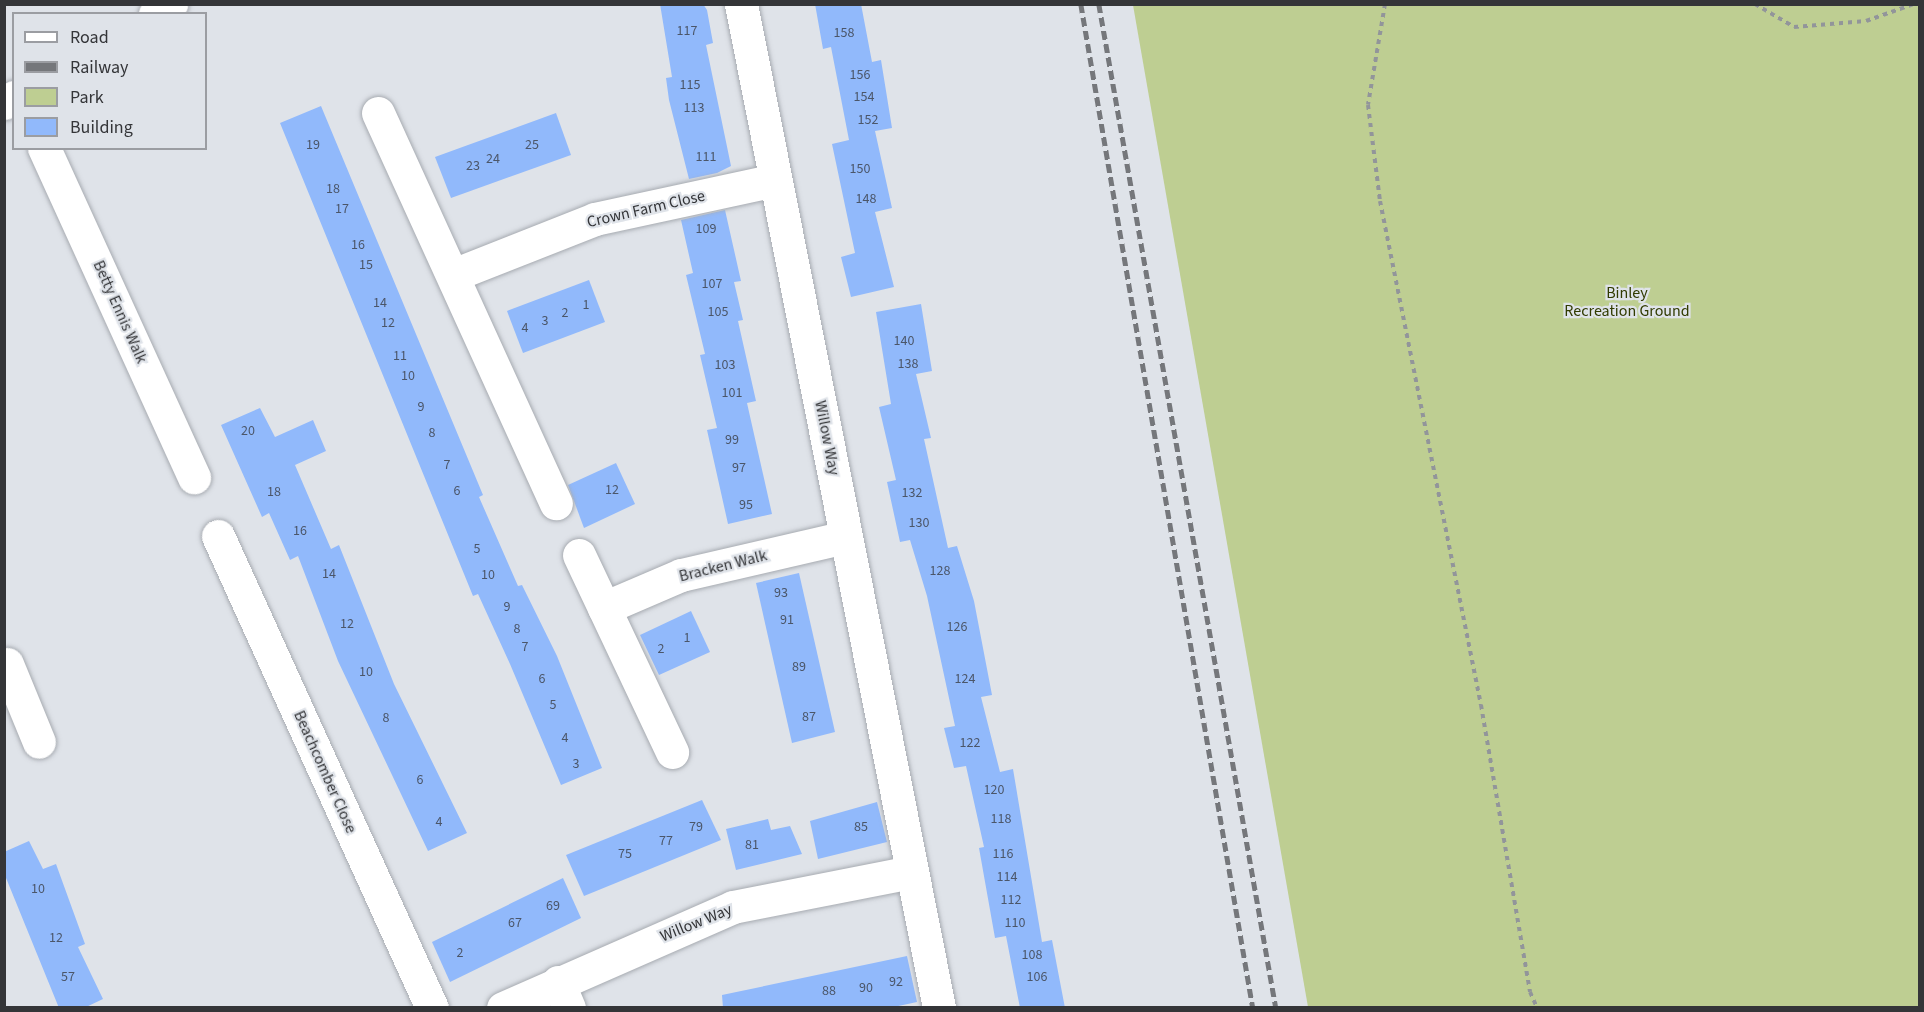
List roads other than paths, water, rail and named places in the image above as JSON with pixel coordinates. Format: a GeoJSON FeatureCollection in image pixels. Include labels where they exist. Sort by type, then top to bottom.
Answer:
{"type":"FeatureCollection","features":[{"type":"Feature","properties":{"kind":"street"},"geometry":{"type":"LineString","coordinates":[[158,12],[171,4]]}},
{"type":"Feature","properties":{"kind":"street","name":"Willow Way"},"geometry":{"type":"LineString","coordinates":[[741,4],[939,1008]]}},
{"type":"Feature","properties":{"kind":"street"},"geometry":{"type":"LineString","coordinates":[[378,113],[556,503]]}},
{"type":"Feature","properties":{"kind":"street","name":"Betty Ennis Walk"},"geometry":{"type":"LineString","coordinates":[[45,150],[194,477]]}},
{"type":"Feature","properties":{"kind":"street","name":"Crown Farm Close"},"geometry":{"type":"LineString","coordinates":[[453,276],[595,219],[775,180]]}},
{"type":"Feature","properties":{"kind":"street","name":"Beachcomber Close"},"geometry":{"type":"LineString","coordinates":[[218,536],[432,1008]]}},
{"type":"Feature","properties":{"kind":"street","name":"Bracken Walk"},"geometry":{"type":"LineString","coordinates":[[604,608],[681,575],[846,537]]}},
{"type":"Feature","properties":{"kind":"street"},"geometry":{"type":"LineString","coordinates":[[579,555],[672,752]]}},
{"type":"Feature","properties":{"kind":"street"},"geometry":{"type":"LineString","coordinates":[[7,664],[14,707],[39,742]]}},
{"type":"Feature","properties":{"kind":"street","name":"Willow Way"},"geometry":{"type":"LineString","coordinates":[[503,1008],[563,995],[733,907],[912,872]]}},
{"type":"Feature","properties":{"kind":"railway"},"geometry":{"type":"LineString","coordinates":[[1081,4],[1253,1008]]}},
{"type":"Feature","properties":{"kind":"railway"},"geometry":{"type":"LineString","coordinates":[[1099,4],[1276,1008]]}},
{"type":"Feature","properties":{"kind":"park label","name":"Binley Recreation Ground"},"geometry":{"type":"Point","coordinates":[1627,302]}}]}
